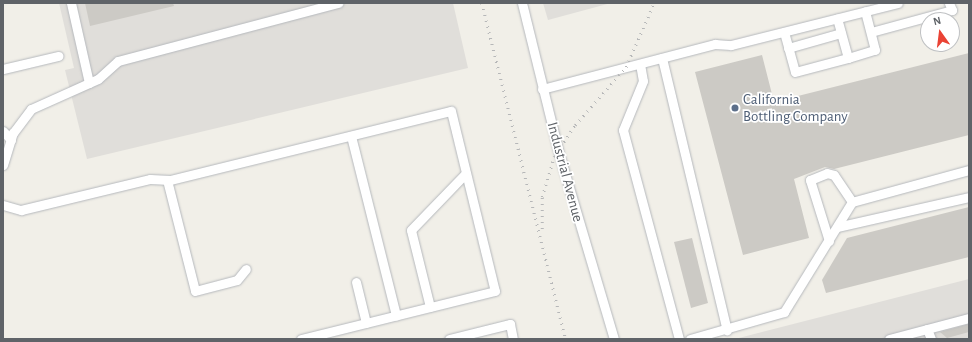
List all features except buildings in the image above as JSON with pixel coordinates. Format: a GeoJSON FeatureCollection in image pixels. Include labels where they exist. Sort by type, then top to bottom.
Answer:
{"type":"FeatureCollection","features":[{"type":"Feature","properties":{"kind":"street"},"geometry":{"type":"LineString","coordinates":[[71,3],[88,83]]}},
{"type":"Feature","properties":{"kind":"street"},"geometry":{"type":"LineString","coordinates":[[3,165],[10,140],[31,109],[88,83],[118,61],[338,3]]}},
{"type":"Feature","properties":{"kind":"street","name":"Industrial Avenue"},"geometry":{"type":"LineString","coordinates":[[522,3],[542,89],[614,339]]}},
{"type":"Feature","properties":{"kind":"street"},"geometry":{"type":"LineString","coordinates":[[542,89],[662,58],[784,32],[898,3]]}},
{"type":"Feature","properties":{"kind":"street"},"geometry":{"type":"LineString","coordinates":[[871,32],[952,10],[949,3]]}},
{"type":"Feature","properties":{"kind":"street"},"geometry":{"type":"LineString","coordinates":[[784,32],[795,72],[876,50],[865,11]]}},
{"type":"Feature","properties":{"kind":"street"},"geometry":{"type":"LineString","coordinates":[[837,18],[848,58]]}},
{"type":"Feature","properties":{"kind":"street"},"geometry":{"type":"LineString","coordinates":[[788,48],[841,33]]}},
{"type":"Feature","properties":{"kind":"street"},"geometry":{"type":"LineString","coordinates":[[3,69],[58,56]]}},
{"type":"Feature","properties":{"kind":"street"},"geometry":{"type":"LineString","coordinates":[[662,58],[727,330]]}},
{"type":"Feature","properties":{"kind":"street"},"geometry":{"type":"LineString","coordinates":[[640,64],[643,81],[623,130],[679,339]]}},
{"type":"Feature","properties":{"kind":"street"},"geometry":{"type":"LineString","coordinates":[[3,205],[20,210],[150,179],[167,180],[451,111],[495,291],[301,339]]}},
{"type":"Feature","properties":{"kind":"street"},"geometry":{"type":"LineString","coordinates":[[3,131],[10,140]]}},
{"type":"Feature","properties":{"kind":"street"},"geometry":{"type":"LineString","coordinates":[[350,136],[396,315]]}},
{"type":"Feature","properties":{"kind":"street"},"geometry":{"type":"LineString","coordinates":[[690,339],[770,319],[790,307],[852,202],[969,170]]}},
{"type":"Feature","properties":{"kind":"street"},"geometry":{"type":"LineString","coordinates":[[430,307],[411,230],[466,173]]}},
{"type":"Feature","properties":{"kind":"street"},"geometry":{"type":"LineString","coordinates":[[829,241],[810,180],[827,174],[834,175],[852,202]]}},
{"type":"Feature","properties":{"kind":"street"},"geometry":{"type":"LineString","coordinates":[[167,180],[195,291],[237,280],[246,269]]}},
{"type":"Feature","properties":{"kind":"street"},"geometry":{"type":"LineString","coordinates":[[837,227],[969,197]]}},
{"type":"Feature","properties":{"kind":"street"},"geometry":{"type":"LineString","coordinates":[[356,282],[366,323]]}},
{"type":"Feature","properties":{"kind":"street"},"geometry":{"type":"LineString","coordinates":[[889,339],[969,318]]}},
{"type":"Feature","properties":{"kind":"street"},"geometry":{"type":"LineString","coordinates":[[449,339],[510,324],[513,339]]}},
{"type":"Feature","properties":{"kind":"street"},"geometry":{"type":"LineString","coordinates":[[927,329],[932,339]]}},
{"type":"Feature","properties":{"kind":"shaded area"},"geometry":{"type":"Polygon","coordinates":[[[59,3],[453,3],[468,68],[87,159],[65,70],[74,68],[59,3]]]}},
{"type":"Feature","properties":{"kind":"shaded area"},"geometry":{"type":"Polygon","coordinates":[[[543,3],[611,3],[548,20],[543,3]]]}},
{"type":"Feature","properties":{"kind":"shaded area"},"geometry":{"type":"Polygon","coordinates":[[[969,279],[969,339],[735,339],[969,279]]]}},
{"type":"Feature","properties":{"kind":"railway"},"geometry":{"type":"LineString","coordinates":[[482,3],[566,339]]}},
{"type":"Feature","properties":{"kind":"railway"},"geometry":{"type":"LineString","coordinates":[[542,229],[542,197],[554,157],[575,125],[626,67],[654,3]]}},
{"type":"Feature","properties":{"kind":"place","name":"California Bottling Company"},"geometry":{"type":"Point","coordinates":[735,108]}}]}
